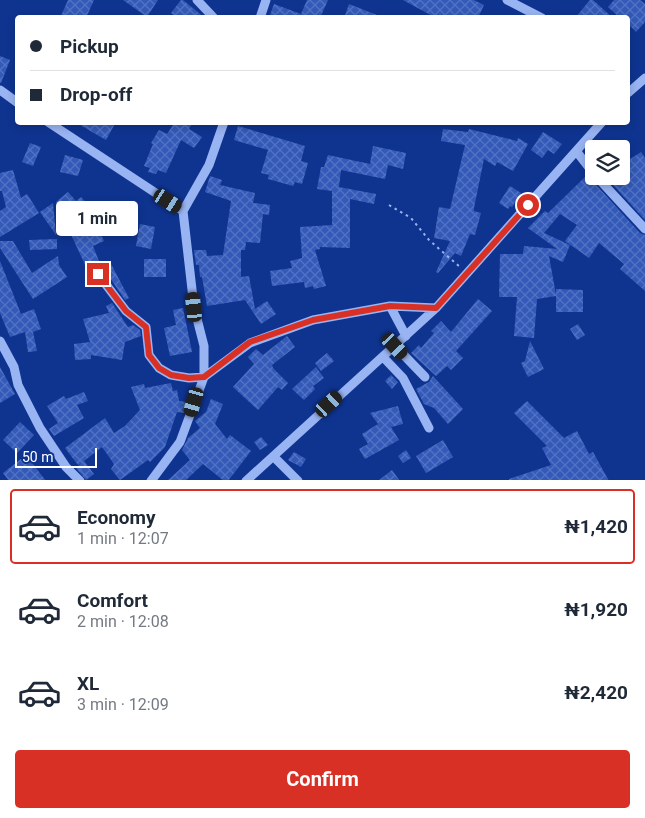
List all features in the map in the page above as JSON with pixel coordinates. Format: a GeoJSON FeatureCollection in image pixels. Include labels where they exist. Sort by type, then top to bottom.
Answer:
{"type":"FeatureCollection","features":[{"type":"Feature","properties":{"kind":"street"},"geometry":{"type":"LineString","coordinates":[[197,0],[211,15]]}},
{"type":"Feature","properties":{"kind":"street"},"geometry":{"type":"LineString","coordinates":[[261,15],[266,0]]}},
{"type":"Feature","properties":{"kind":"street"},"geometry":{"type":"LineString","coordinates":[[507,0],[536,15]]}},
{"type":"Feature","properties":{"kind":"street"},"geometry":{"type":"LineString","coordinates":[[630,91],[645,78]]}},
{"type":"Feature","properties":{"kind":"street"},"geometry":{"type":"LineString","coordinates":[[0,90],[15,101]]}},
{"type":"Feature","properties":{"kind":"street"},"geometry":{"type":"LineString","coordinates":[[53,125],[183,211]]}},
{"type":"Feature","properties":{"kind":"street"},"geometry":{"type":"LineString","coordinates":[[150,480],[180,442],[204,377],[204,346],[194,307],[183,211],[209,165],[223,125]]}},
{"type":"Feature","properties":{"kind":"street"},"geometry":{"type":"LineString","coordinates":[[246,480],[274,457],[289,440],[436,308],[599,125]]}},
{"type":"Feature","properties":{"kind":"street"},"geometry":{"type":"LineString","coordinates":[[576,152],[585,163]]}},
{"type":"Feature","properties":{"kind":"street"},"geometry":{"type":"LineString","coordinates":[[604,185],[645,229]]}},
{"type":"Feature","properties":{"kind":"street"},"geometry":{"type":"LineString","coordinates":[[98,274],[126,311],[146,327],[149,355],[159,368],[171,375],[189,378],[204,377],[250,342],[313,320],[390,306],[436,308]]}},
{"type":"Feature","properties":{"kind":"street"},"geometry":{"type":"LineString","coordinates":[[390,306],[406,336]]}},
{"type":"Feature","properties":{"kind":"street"},"geometry":{"type":"LineString","coordinates":[[0,341],[14,367],[18,385],[40,428],[66,467],[80,480]]}},
{"type":"Feature","properties":{"kind":"street"},"geometry":{"type":"LineString","coordinates":[[395,346],[425,377]]}},
{"type":"Feature","properties":{"kind":"street"},"geometry":{"type":"LineString","coordinates":[[383,357],[403,378],[429,428]]}},
{"type":"Feature","properties":{"kind":"street"},"geometry":{"type":"LineString","coordinates":[[274,457],[298,480]]}},
{"type":"Feature","properties":{"kind":"path"},"geometry":{"type":"LineString","coordinates":[[389,205],[410,218],[429,240],[467,272]]}},
{"type":"Feature","properties":{"kind":"building"},"geometry":{"type":"Polygon","coordinates":[[[68,0],[94,0],[87,15],[61,15],[68,0]]]}},
{"type":"Feature","properties":{"kind":"building"},"geometry":{"type":"Polygon","coordinates":[[[123,0],[158,0],[148,15],[144,15],[123,0]]]}},
{"type":"Feature","properties":{"kind":"building"},"geometry":{"type":"Polygon","coordinates":[[[183,0],[201,15],[173,15],[171,13],[183,0]]]}},
{"type":"Feature","properties":{"kind":"building"},"geometry":{"type":"Polygon","coordinates":[[[307,0],[328,0],[321,15],[270,15],[274,4],[301,14],[307,0]]]}},
{"type":"Feature","properties":{"kind":"building"},"geometry":{"type":"Polygon","coordinates":[[[403,0],[474,0],[484,5],[479,15],[430,15],[403,0]]]}},
{"type":"Feature","properties":{"kind":"building"},"geometry":{"type":"Polygon","coordinates":[[[590,0],[593,0],[610,15],[578,15],[590,0]]]}},
{"type":"Feature","properties":{"kind":"building"},"geometry":{"type":"Polygon","coordinates":[[[614,0],[640,0],[645,4],[645,22],[636,32],[630,26],[630,15],[617,15],[608,7],[614,0]]]}},
{"type":"Feature","properties":{"kind":"building"},"geometry":{"type":"Polygon","coordinates":[[[349,4],[377,15],[345,15],[349,4]]]}},
{"type":"Feature","properties":{"kind":"building"},"geometry":{"type":"Polygon","coordinates":[[[0,56],[10,60],[1,83],[0,83],[0,56]]]}},
{"type":"Feature","properties":{"kind":"building"},"geometry":{"type":"Polygon","coordinates":[[[80,125],[114,125],[106,140],[80,125]]]}},
{"type":"Feature","properties":{"kind":"building"},"geometry":{"type":"Polygon","coordinates":[[[173,125],[191,125],[189,129],[202,137],[194,148],[181,140],[166,173],[158,170],[156,174],[148,172],[150,168],[144,166],[153,144],[151,143],[159,130],[167,134],[173,125]]]}},
{"type":"Feature","properties":{"kind":"building"},"geometry":{"type":"Polygon","coordinates":[[[238,126],[305,146],[301,161],[308,163],[302,184],[295,182],[293,186],[268,179],[269,175],[261,173],[268,150],[234,140],[238,126]]]}},
{"type":"Feature","properties":{"kind":"building"},"geometry":{"type":"Polygon","coordinates":[[[443,129],[468,132],[469,129],[517,141],[518,138],[528,144],[513,171],[497,162],[495,166],[484,159],[474,208],[474,211],[481,213],[475,235],[470,234],[461,256],[455,253],[438,273],[436,272],[450,241],[434,238],[439,207],[450,209],[465,145],[441,141],[443,129]]]}},
{"type":"Feature","properties":{"kind":"building"},"geometry":{"type":"Polygon","coordinates":[[[543,132],[562,144],[554,154],[548,150],[542,158],[531,150],[543,132]]]}},
{"type":"Feature","properties":{"kind":"building"},"geometry":{"type":"Polygon","coordinates":[[[30,143],[41,147],[33,166],[22,162],[30,143]]]}},
{"type":"Feature","properties":{"kind":"building"},"geometry":{"type":"Polygon","coordinates":[[[373,146],[406,153],[403,169],[388,165],[385,179],[341,170],[339,187],[376,194],[374,204],[350,199],[350,248],[320,247],[320,249],[315,250],[326,286],[314,289],[313,286],[305,288],[304,282],[272,286],[270,271],[292,268],[290,261],[302,258],[300,227],[332,225],[332,191],[317,189],[321,167],[324,167],[328,155],[370,164],[373,146]]]}},
{"type":"Feature","properties":{"kind":"building"},"geometry":{"type":"Polygon","coordinates":[[[641,152],[645,158],[645,220],[613,185],[630,185],[630,159],[641,152]]]}},
{"type":"Feature","properties":{"kind":"building"},"geometry":{"type":"Polygon","coordinates":[[[65,155],[83,160],[78,176],[60,172],[65,155]]]}},
{"type":"Feature","properties":{"kind":"building"},"geometry":{"type":"Polygon","coordinates":[[[13,170],[21,198],[27,194],[39,213],[0,237],[0,211],[6,207],[2,191],[0,191],[0,173],[13,170]]]}},
{"type":"Feature","properties":{"kind":"building"},"geometry":{"type":"Polygon","coordinates":[[[210,176],[222,180],[220,185],[255,193],[253,203],[270,205],[269,215],[263,214],[260,243],[246,242],[245,250],[241,250],[241,277],[249,276],[255,309],[267,301],[276,314],[261,324],[245,300],[207,306],[202,277],[200,277],[199,265],[196,265],[194,250],[206,250],[207,256],[223,255],[231,201],[205,192],[210,176]]]}},
{"type":"Feature","properties":{"kind":"building"},"geometry":{"type":"Polygon","coordinates":[[[585,177],[585,185],[596,185],[640,233],[645,235],[645,291],[620,269],[624,264],[599,243],[589,258],[565,241],[577,225],[560,214],[544,233],[570,245],[563,262],[549,256],[556,295],[556,289],[583,290],[583,312],[556,312],[556,296],[537,299],[534,338],[514,336],[517,297],[499,297],[500,254],[523,254],[524,246],[557,249],[528,228],[545,211],[548,213],[585,177]]]}},
{"type":"Feature","properties":{"kind":"building"},"geometry":{"type":"Polygon","coordinates":[[[510,186],[521,193],[512,207],[510,206],[508,209],[499,203],[510,186]]]}},
{"type":"Feature","properties":{"kind":"building"},"geometry":{"type":"Polygon","coordinates":[[[68,192],[76,201],[81,197],[92,209],[85,216],[91,231],[98,228],[104,241],[93,246],[99,261],[86,267],[56,202],[68,192]]]}},
{"type":"Feature","properties":{"kind":"building"},"geometry":{"type":"Polygon","coordinates":[[[53,203],[56,235],[40,212],[53,203]]]}},
{"type":"Feature","properties":{"kind":"building"},"geometry":{"type":"Polygon","coordinates":[[[140,224],[155,227],[151,249],[136,246],[140,224]]]}},
{"type":"Feature","properties":{"kind":"building"},"geometry":{"type":"Polygon","coordinates":[[[57,239],[57,249],[30,250],[29,240],[57,239]]]}},
{"type":"Feature","properties":{"kind":"building"},"geometry":{"type":"Polygon","coordinates":[[[0,241],[13,241],[32,273],[58,256],[59,265],[67,277],[33,299],[0,248],[0,241]]]}},
{"type":"Feature","properties":{"kind":"building"},"geometry":{"type":"Polygon","coordinates":[[[144,259],[166,259],[166,277],[144,277],[144,259]]]}},
{"type":"Feature","properties":{"kind":"building"},"geometry":{"type":"Polygon","coordinates":[[[0,261],[21,314],[34,309],[41,329],[33,332],[37,351],[28,352],[25,332],[10,337],[0,313],[0,261]]]}},
{"type":"Feature","properties":{"kind":"building"},"geometry":{"type":"Polygon","coordinates":[[[110,262],[129,298],[125,300],[102,266],[110,262]]]}},
{"type":"Feature","properties":{"kind":"building"},"geometry":{"type":"Polygon","coordinates":[[[478,299],[492,311],[456,351],[463,358],[451,370],[447,366],[436,376],[411,353],[419,345],[421,348],[434,333],[431,331],[441,321],[451,332],[478,299]]]}},
{"type":"Feature","properties":{"kind":"building"},"geometry":{"type":"Polygon","coordinates":[[[112,303],[128,327],[133,325],[140,330],[141,336],[125,342],[122,360],[91,355],[91,359],[75,360],[74,344],[90,342],[83,319],[109,313],[106,306],[112,303]]]}},
{"type":"Feature","properties":{"kind":"building"},"geometry":{"type":"Polygon","coordinates":[[[183,308],[192,352],[170,356],[164,328],[176,325],[173,310],[183,308]]]}},
{"type":"Feature","properties":{"kind":"building"},"geometry":{"type":"Polygon","coordinates":[[[578,324],[585,335],[577,340],[570,329],[578,324]]]}},
{"type":"Feature","properties":{"kind":"building"},"geometry":{"type":"Polygon","coordinates":[[[287,336],[295,347],[272,365],[288,383],[282,390],[278,387],[258,410],[233,387],[254,364],[248,357],[256,349],[263,355],[287,336]]]}},
{"type":"Feature","properties":{"kind":"building"},"geometry":{"type":"Polygon","coordinates":[[[530,341],[544,369],[528,377],[521,363],[525,361],[530,341]]]}},
{"type":"Feature","properties":{"kind":"building"},"geometry":{"type":"Polygon","coordinates":[[[327,353],[334,361],[321,371],[315,363],[327,353]]]}},
{"type":"Feature","properties":{"kind":"building"},"geometry":{"type":"Polygon","coordinates":[[[0,367],[15,394],[0,403],[0,367]]]}},
{"type":"Feature","properties":{"kind":"building"},"geometry":{"type":"Polygon","coordinates":[[[316,367],[324,378],[313,386],[315,389],[304,400],[292,389],[316,367]]]}},
{"type":"Feature","properties":{"kind":"building"},"geometry":{"type":"Polygon","coordinates":[[[391,375],[398,382],[392,389],[385,381],[391,375]]]}},
{"type":"Feature","properties":{"kind":"building"},"geometry":{"type":"Polygon","coordinates":[[[433,376],[463,409],[448,424],[434,408],[424,404],[416,389],[429,382],[433,376]]]}},
{"type":"Feature","properties":{"kind":"building"},"geometry":{"type":"Polygon","coordinates":[[[171,383],[173,391],[177,390],[179,401],[186,402],[184,413],[177,412],[165,447],[150,462],[148,460],[120,480],[111,469],[114,464],[102,447],[84,461],[94,474],[86,480],[76,468],[81,463],[78,465],[65,448],[105,418],[114,433],[125,426],[140,410],[131,387],[144,384],[145,388],[171,383]]]}},
{"type":"Feature","properties":{"kind":"building"},"geometry":{"type":"Polygon","coordinates":[[[84,392],[88,401],[77,405],[84,418],[54,436],[49,429],[58,423],[47,406],[64,396],[66,399],[84,392]]]}},
{"type":"Feature","properties":{"kind":"building"},"geometry":{"type":"Polygon","coordinates":[[[211,399],[223,404],[215,424],[227,439],[230,435],[251,451],[229,480],[223,480],[203,464],[186,480],[168,480],[190,460],[182,450],[188,438],[200,428],[195,421],[206,412],[211,399]]]}},
{"type":"Feature","properties":{"kind":"building"},"geometry":{"type":"Polygon","coordinates":[[[527,401],[564,438],[577,431],[589,454],[593,452],[608,480],[509,480],[551,465],[542,448],[547,446],[514,413],[527,401]]]}},
{"type":"Feature","properties":{"kind":"building"},"geometry":{"type":"Polygon","coordinates":[[[398,406],[403,424],[391,427],[399,440],[365,459],[359,449],[368,444],[362,434],[378,424],[370,413],[398,406]]]}},
{"type":"Feature","properties":{"kind":"building"},"geometry":{"type":"Polygon","coordinates":[[[20,422],[34,435],[17,453],[3,440],[20,422]]]}},
{"type":"Feature","properties":{"kind":"building"},"geometry":{"type":"Polygon","coordinates":[[[261,437],[268,445],[260,450],[254,442],[261,437]]]}},
{"type":"Feature","properties":{"kind":"building"},"geometry":{"type":"Polygon","coordinates":[[[443,440],[453,457],[426,473],[416,456],[443,440]]]}},
{"type":"Feature","properties":{"kind":"building"},"geometry":{"type":"Polygon","coordinates":[[[406,450],[411,458],[403,463],[398,456],[406,450]]]}},
{"type":"Feature","properties":{"kind":"building"},"geometry":{"type":"Polygon","coordinates":[[[294,452],[306,459],[301,467],[288,460],[294,452]]]}},
{"type":"Feature","properties":{"kind":"building"},"geometry":{"type":"Polygon","coordinates":[[[26,455],[45,480],[8,480],[3,473],[26,455]]]}},
{"type":"Feature","properties":{"kind":"building"},"geometry":{"type":"Polygon","coordinates":[[[392,470],[399,480],[379,480],[392,470]]]}},
{"type":"Feature","properties":{"kind":"route"},"geometry":{"type":"LineString","coordinates":[[98,274],[126,311],[146,327],[146,342],[149,355],[159,368],[171,375],[189,378],[204,377],[250,342],[313,320],[390,306],[436,308],[528,205]]}}]}
